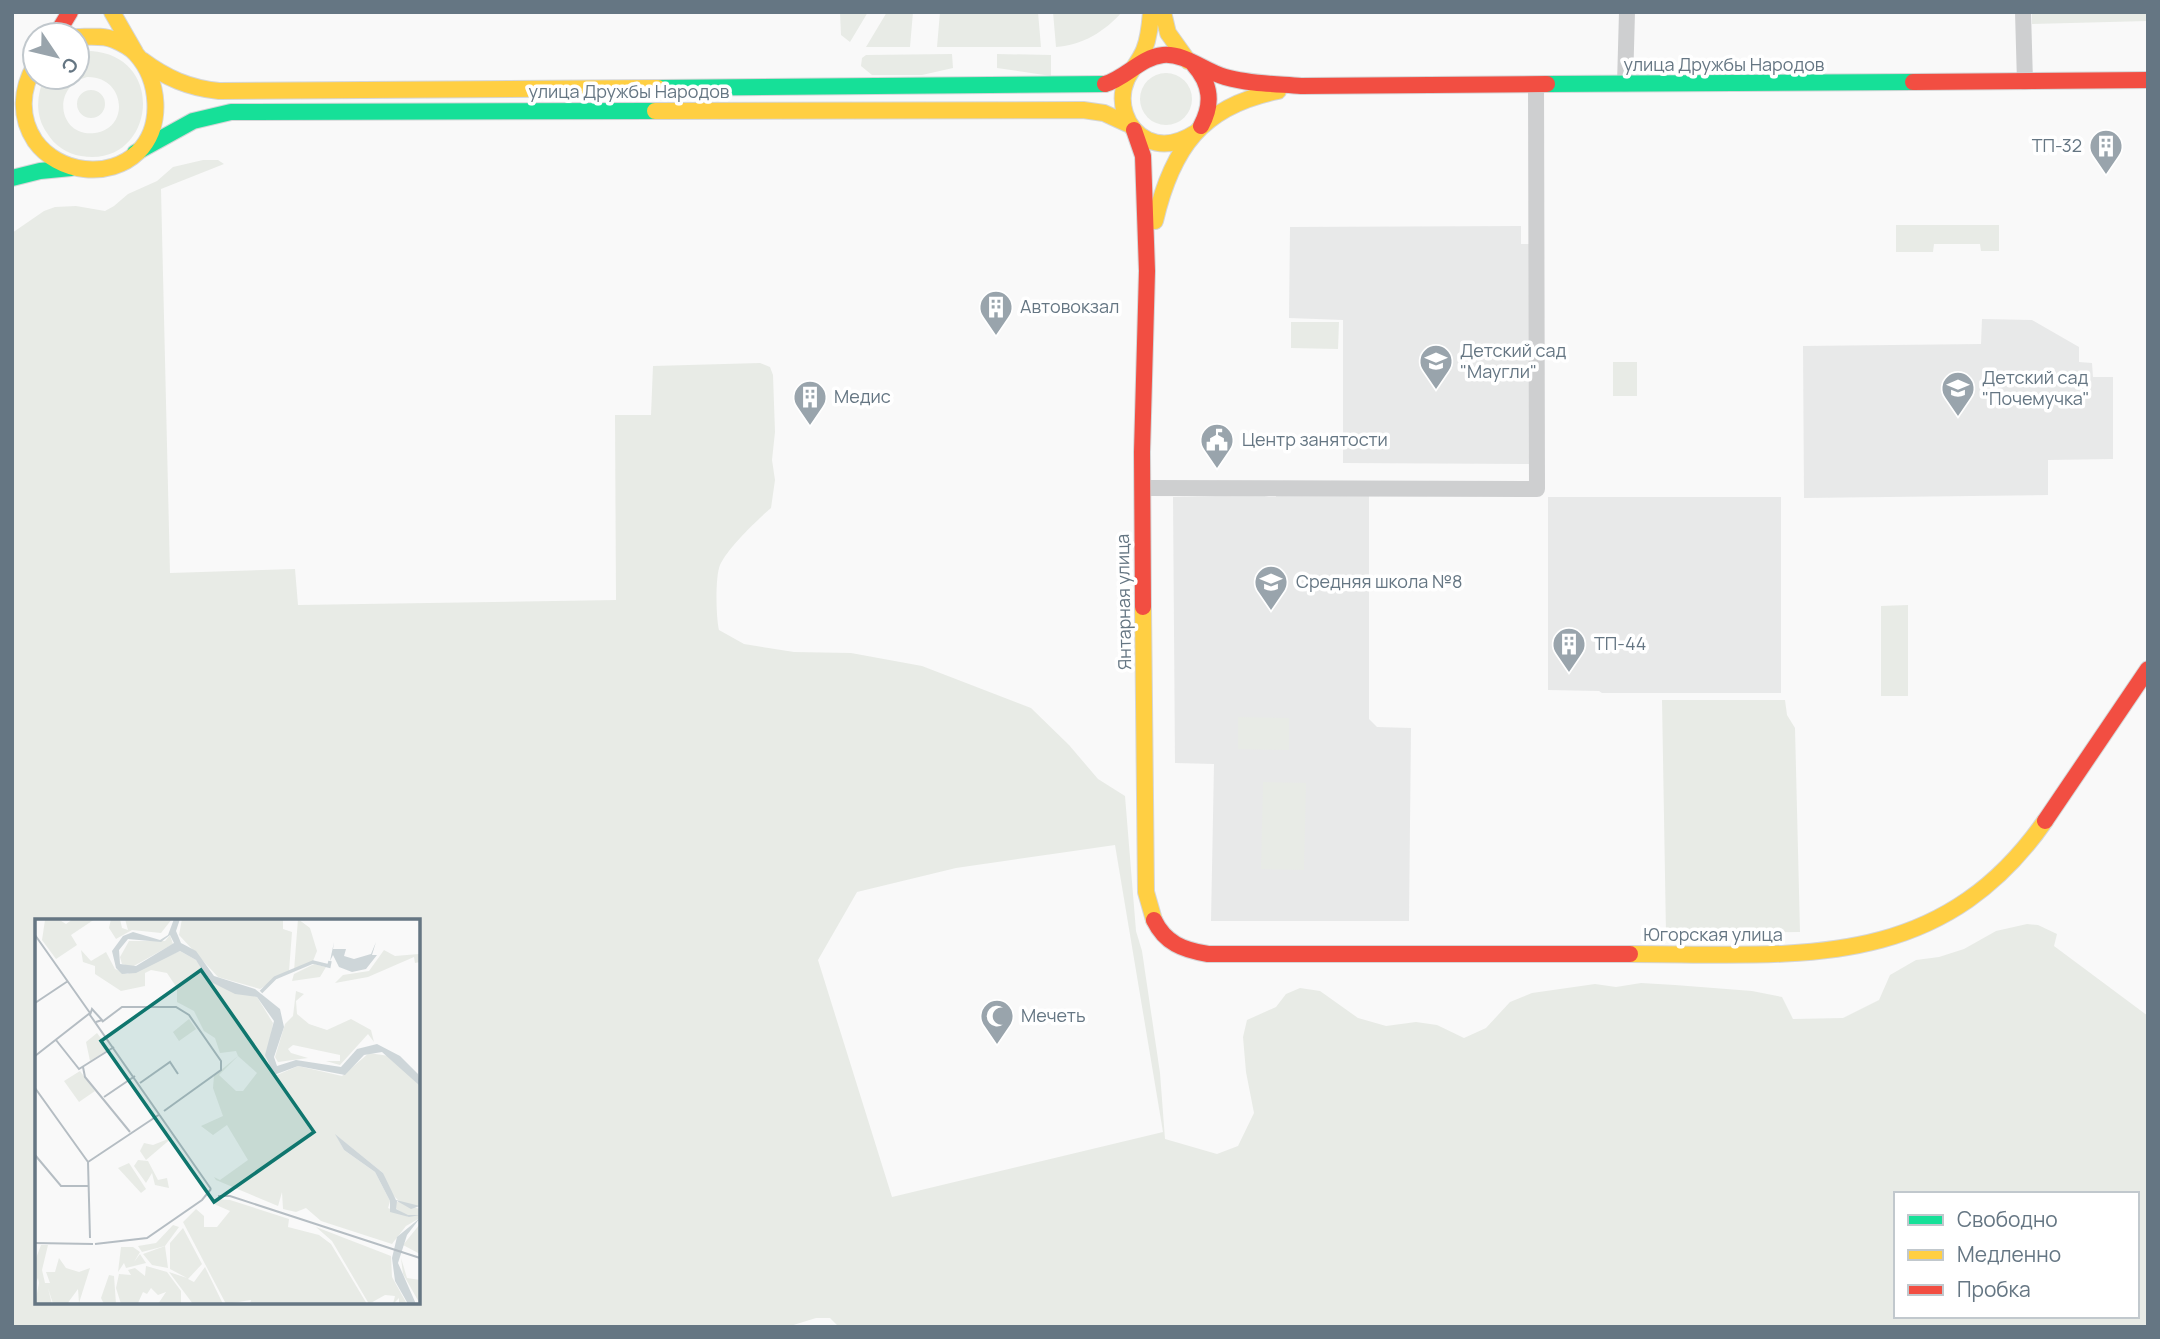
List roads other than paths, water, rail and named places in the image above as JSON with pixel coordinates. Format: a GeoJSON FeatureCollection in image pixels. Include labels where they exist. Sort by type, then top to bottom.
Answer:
{"type":"FeatureCollection","features":[{"type":"Feature","properties":{"kind":"main road"},"geometry":{"type":"LineString","coordinates":[[112,12],[155,86],[157,108],[152,129],[135,153]]}},
{"type":"Feature","properties":{"kind":"main road"},"geometry":{"type":"LineString","coordinates":[[1147,271],[1145,168],[1140,144],[1124,113],[1122,100],[1125,85],[1144,49],[1151,12]]}},
{"type":"Feature","properties":{"kind":"main road"},"geometry":{"type":"LineString","coordinates":[[1147,271],[1162,190],[1175,161],[1199,128],[1210,105],[1209,90],[1204,77],[1168,33],[1163,12]]}},
{"type":"Feature","properties":{"kind":"main road","name":"улица Дружбы Народов"},"geometry":{"type":"LineString","coordinates":[[91,37],[105,37],[125,46],[164,77],[177,83],[219,91],[1094,85],[1117,81],[1132,71]]}},
{"type":"Feature","properties":{"kind":"main road"},"geometry":{"type":"LineString","coordinates":[[1132,71],[1158,56],[1172,56],[1235,79],[1301,86]]}},
{"type":"Feature","properties":{"kind":"main road","name":"улица Дружбы Народов"},"geometry":{"type":"LineString","coordinates":[[1301,86],[2148,80]]}},
{"type":"Feature","properties":{"kind":"main road"},"geometry":{"type":"LineString","coordinates":[[1132,128],[1147,139],[1166,144],[1179,142],[1236,102],[1301,86]]}},
{"type":"Feature","properties":{"kind":"main road"},"geometry":{"type":"LineString","coordinates":[[12,118],[23,91]]}},
{"type":"Feature","properties":{"kind":"main road"},"geometry":{"type":"LineString","coordinates":[[25,91],[23,102],[29,131],[47,154],[73,168]]}},
{"type":"Feature","properties":{"kind":"main road","name":"улица Дружбы Народов"},"geometry":{"type":"LineString","coordinates":[[73,168],[102,169],[123,162],[193,120],[231,112],[1083,110],[1104,113],[1132,128]]}},
{"type":"Feature","properties":{"kind":"main road"},"geometry":{"type":"LineString","coordinates":[[12,178],[40,171],[73,168]]}},
{"type":"Feature","properties":{"kind":"main road","name":"Янтарная улица"},"geometry":{"type":"LineString","coordinates":[[1147,271],[1142,397],[1146,892],[1158,932]]}},
{"type":"Feature","properties":{"kind":"main road","name":"Югорская улица"},"geometry":{"type":"LineString","coordinates":[[1158,932],[1181,949],[1205,955],[1780,954],[1833,952],[1869,946],[1942,917],[1963,905],[2000,876],[2039,831],[2148,669]]}},
{"type":"Feature","properties":{"kind":"street"},"geometry":{"type":"LineString","coordinates":[[1625,84],[1627,12]]}},
{"type":"Feature","properties":{"kind":"street"},"geometry":{"type":"LineString","coordinates":[[2023,12],[2025,82]]}},
{"type":"Feature","properties":{"kind":"street"},"geometry":{"type":"LineString","coordinates":[[1142,488],[1537,489],[1536,84]]}},
{"type":"Feature","properties":{"kind":"place","name":"ТП-32"},"geometry":{"type":"Point","coordinates":[2106,176]}},
{"type":"Feature","properties":{"kind":"place","name":"Автовокзал"},"geometry":{"type":"Point","coordinates":[996,337]}},
{"type":"Feature","properties":{"kind":"place","name":"Детский сад \"Маугли\""},"geometry":{"type":"Point","coordinates":[1436,391]}},
{"type":"Feature","properties":{"kind":"place","name":"Детский сад \"Почемучка\""},"geometry":{"type":"Point","coordinates":[1958,418]}},
{"type":"Feature","properties":{"kind":"place","name":"Медис"},"geometry":{"type":"Point","coordinates":[810,427]}},
{"type":"Feature","properties":{"kind":"place","name":"Центр занятости"},"geometry":{"type":"Point","coordinates":[1217,470]}},
{"type":"Feature","properties":{"kind":"place","name":"Средняя школа №8"},"geometry":{"type":"Point","coordinates":[1271,612]}},
{"type":"Feature","properties":{"kind":"place","name":"ТП-44"},"geometry":{"type":"Point","coordinates":[1569,674]}},
{"type":"Feature","properties":{"kind":"place","name":"Мечеть"},"geometry":{"type":"Point","coordinates":[997,1046]}}]}
